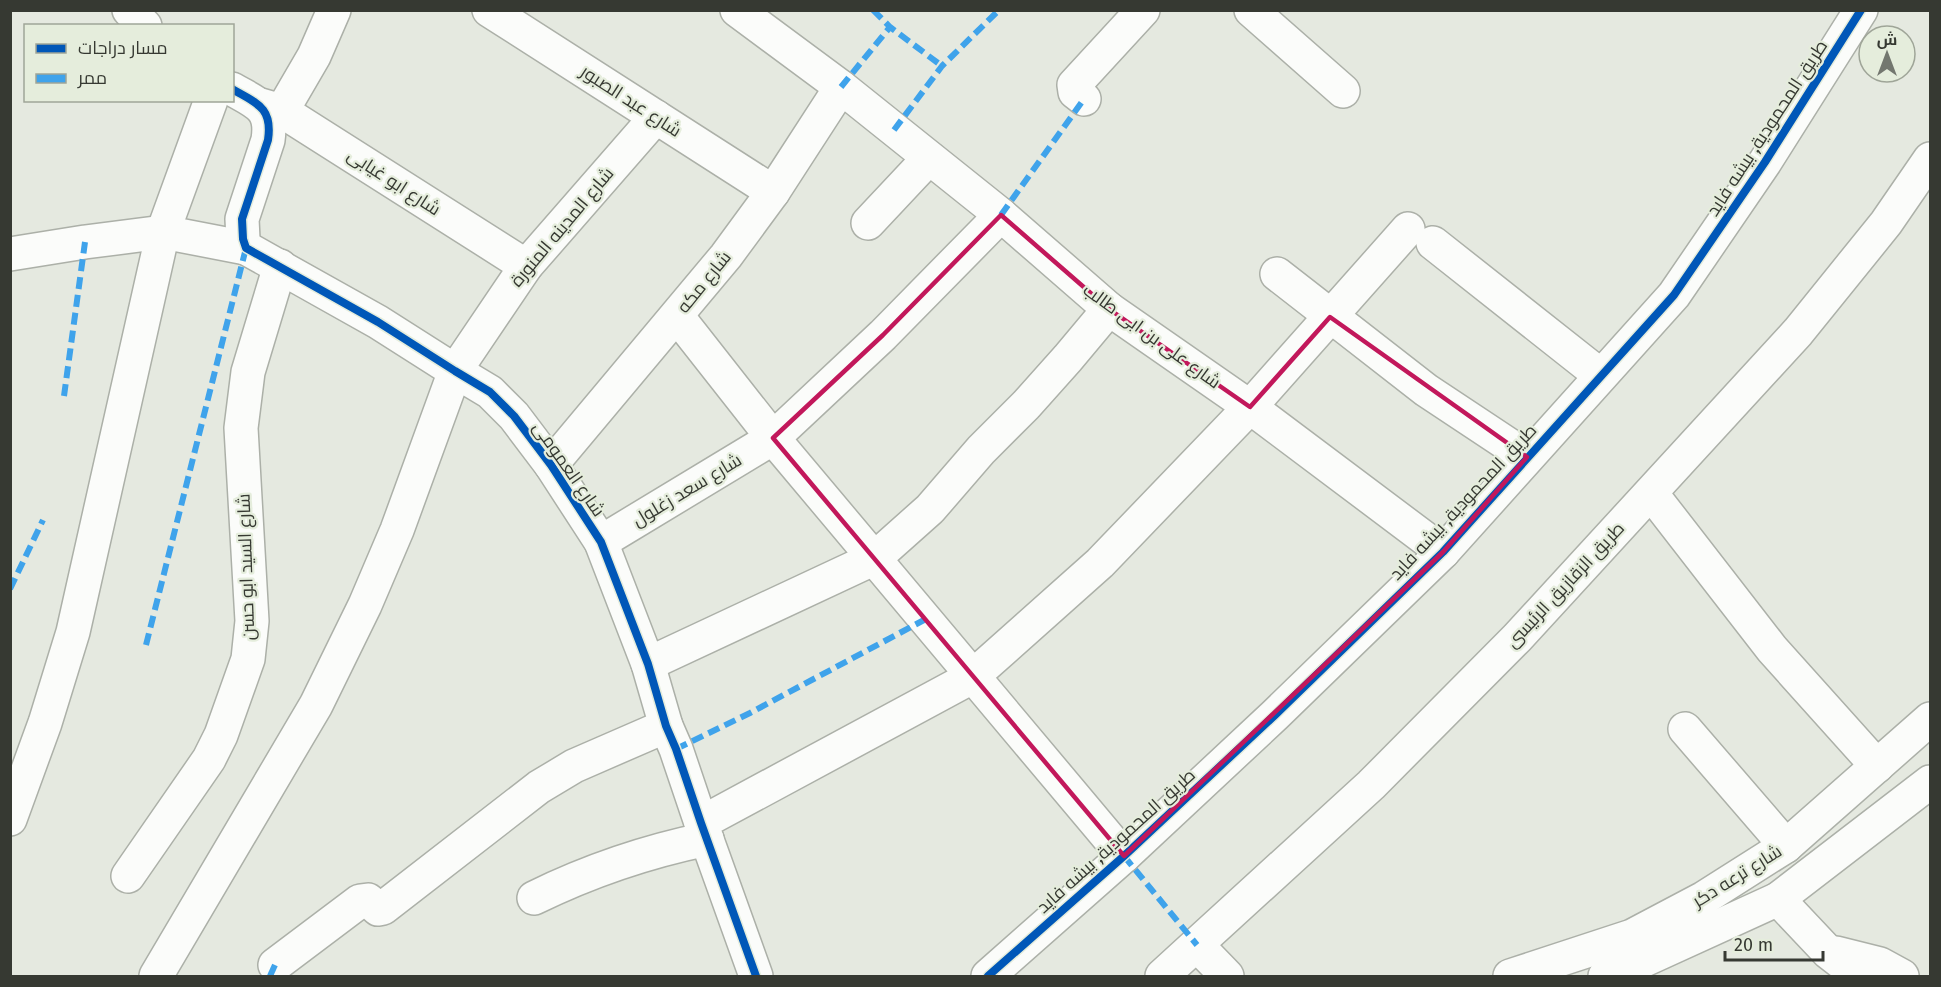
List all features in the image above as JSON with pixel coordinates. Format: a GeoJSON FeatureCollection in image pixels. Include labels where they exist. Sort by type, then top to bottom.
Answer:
{"type":"FeatureCollection","features":[{"type":"Feature","properties":{"kind":"street"},"geometry":{"type":"LineString","coordinates":[[129,10],[143,24]]}},
{"type":"Feature","properties":{"kind":"street"},"geometry":{"type":"LineString","coordinates":[[246,248],[242,219],[268,140],[270,130],[266,112],[272,108],[314,56],[334,10]]}},
{"type":"Feature","properties":{"kind":"street","name":"شارع عبد الصبور"},"geometry":{"type":"LineString","coordinates":[[489,10],[773,192]]}},
{"type":"Feature","properties":{"kind":"street","name":"شارع على بن ابى طالب"},"geometry":{"type":"LineString","coordinates":[[737,10],[841,87],[1001,215],[1109,309],[1250,406],[1443,552]]}},
{"type":"Feature","properties":{"kind":"street"},"geometry":{"type":"LineString","coordinates":[[1084,99],[1075,92],[1074,85],[1143,10]]}},
{"type":"Feature","properties":{"kind":"street"},"geometry":{"type":"LineString","coordinates":[[1251,10],[1342,91]]}},
{"type":"Feature","properties":{"kind":"street","name":"طريق المحمودية, بيشه فايد"},"geometry":{"type":"LineString","coordinates":[[988,976],[1124,856],[1275,715],[1443,552],[1674,295],[1765,162],[1861,10]]}},
{"type":"Feature","properties":{"kind":"street","name":"شارع مكه"},"geometry":{"type":"LineString","coordinates":[[551,465],[726,256],[773,192],[841,87]]}},
{"type":"Feature","properties":{"kind":"street"},"geometry":{"type":"LineString","coordinates":[[234,90],[272,108]]}},
{"type":"Feature","properties":{"kind":"street"},"geometry":{"type":"LineString","coordinates":[[10,819],[45,723],[73,632],[163,232],[210,102]]}},
{"type":"Feature","properties":{"kind":"street","name":"شارع ابو غيابى"},"geometry":{"type":"LineString","coordinates":[[272,108],[526,266]]}},
{"type":"Feature","properties":{"kind":"street","name":"شارع المدينه المنورة"},"geometry":{"type":"LineString","coordinates":[[156,976],[316,705],[365,605],[397,530],[454,371],[526,266],[656,117]]}},
{"type":"Feature","properties":{"kind":"street"},"geometry":{"type":"LineString","coordinates":[[868,223],[929,158]]}},
{"type":"Feature","properties":{"kind":"street","name":"طريق الزقازيق الرئيسى"},"geometry":{"type":"LineString","coordinates":[[1162,976],[1387,768],[1517,638],[1798,332],[1886,223],[1930,159]]}},
{"type":"Feature","properties":{"kind":"street","name":"شارع سعد زغلول"},"geometry":{"type":"LineString","coordinates":[[601,542],[773,438],[884,335],[1001,215]]}},
{"type":"Feature","properties":{"kind":"street","name":"شارع العمومى"},"geometry":{"type":"LineString","coordinates":[[10,254],[163,232],[246,248],[378,322],[490,392],[514,416],[551,465],[601,542],[648,664],[666,726],[756,976]]}},
{"type":"Feature","properties":{"kind":"street"},"geometry":{"type":"LineString","coordinates":[[534,898],[573,879],[704,831],[972,677],[1100,563],[1250,406],[1330,317],[1421,236],[1600,375]]}},
{"type":"Feature","properties":{"kind":"street","name":"شارع السيد ابو حسن"},"geometry":{"type":"LineString","coordinates":[[128,876],[210,759],[248,659],[252,621],[241,428],[248,372],[280,266]]}},
{"type":"Feature","properties":{"kind":"street"},"geometry":{"type":"LineString","coordinates":[[1277,274],[1426,390],[1527,457]]}},
{"type":"Feature","properties":{"kind":"street"},"geometry":{"type":"LineString","coordinates":[[648,664],[874,558],[930,509],[981,450],[1026,405],[1109,309]]}},
{"type":"Feature","properties":{"kind":"street"},"geometry":{"type":"LineString","coordinates":[[677,316],[773,438],[1124,856]]}},
{"type":"Feature","properties":{"kind":"street"},"geometry":{"type":"LineString","coordinates":[[1651,493],[1772,649],[1877,766]]}},
{"type":"Feature","properties":{"kind":"street","name":"شارع ترعه دكر"},"geometry":{"type":"LineString","coordinates":[[1510,976],[1632,936],[1704,898],[1786,846],[1930,719]]}},
{"type":"Feature","properties":{"kind":"street"},"geometry":{"type":"LineString","coordinates":[[275,964],[360,901],[368,900],[378,909],[384,908],[539,787],[574,766],[666,726]]}},
{"type":"Feature","properties":{"kind":"street"},"geometry":{"type":"LineString","coordinates":[[1685,729],[1786,846]]}},
{"type":"Feature","properties":{"kind":"street","name":"شارع ترعه دكر"},"geometry":{"type":"LineString","coordinates":[[1622,974],[1778,899],[1930,782]]}},
{"type":"Feature","properties":{"kind":"street"},"geometry":{"type":"LineString","coordinates":[[1778,899],[1828,951],[1859,976]]}},
{"type":"Feature","properties":{"kind":"street"},"geometry":{"type":"LineString","coordinates":[[1197,945],[1227,976]]}},
{"type":"Feature","properties":{"kind":"street"},"geometry":{"type":"LineString","coordinates":[[1828,951],[1880,964],[1902,976]]}},
{"type":"Feature","properties":{"kind":"highlighted area"},"geometry":{"type":"Polygon","coordinates":[[[1001,215],[1109,309],[1250,407],[1330,317],[1527,457],[1443,552],[1124,856],[773,438],[883,335],[1001,215]]]}},
{"type":"Feature","properties":{"kind":"marked path"},"geometry":{"type":"LineString","coordinates":[[873,10],[890,27],[942,66]]}},
{"type":"Feature","properties":{"kind":"marked path"},"geometry":{"type":"LineString","coordinates":[[894,130],[942,66],[999,10]]}},
{"type":"Feature","properties":{"kind":"marked path"},"geometry":{"type":"LineString","coordinates":[[841,87],[890,27]]}},
{"type":"Feature","properties":{"kind":"marked path"},"geometry":{"type":"LineString","coordinates":[[1001,215],[1084,99]]}},
{"type":"Feature","properties":{"kind":"marked path"},"geometry":{"type":"LineString","coordinates":[[64,396],[85,242]]}},
{"type":"Feature","properties":{"kind":"marked path"},"geometry":{"type":"LineString","coordinates":[[146,645],[246,248]]}},
{"type":"Feature","properties":{"kind":"marked path"},"geometry":{"type":"LineString","coordinates":[[10,589],[43,520]]}},
{"type":"Feature","properties":{"kind":"marked path"},"geometry":{"type":"LineString","coordinates":[[676,749],[750,713],[924,620]]}},
{"type":"Feature","properties":{"kind":"marked path"},"geometry":{"type":"LineString","coordinates":[[1124,856],[1197,945]]}},
{"type":"Feature","properties":{"kind":"marked path"},"geometry":{"type":"LineString","coordinates":[[270,976],[275,965]]}},
{"type":"Feature","properties":{"kind":"cycle path"},"geometry":{"type":"LineString","coordinates":[[988,976],[1124,856],[1275,715],[1443,552],[1674,295],[1765,162],[1861,10]]}},
{"type":"Feature","properties":{"kind":"cycle path"},"geometry":{"type":"LineString","coordinates":[[234,90],[261,107],[268,120],[269,129],[268,140],[242,219],[246,248],[378,322],[490,392],[514,416],[551,465],[601,542],[648,664],[666,726],[756,976]]}}]}
